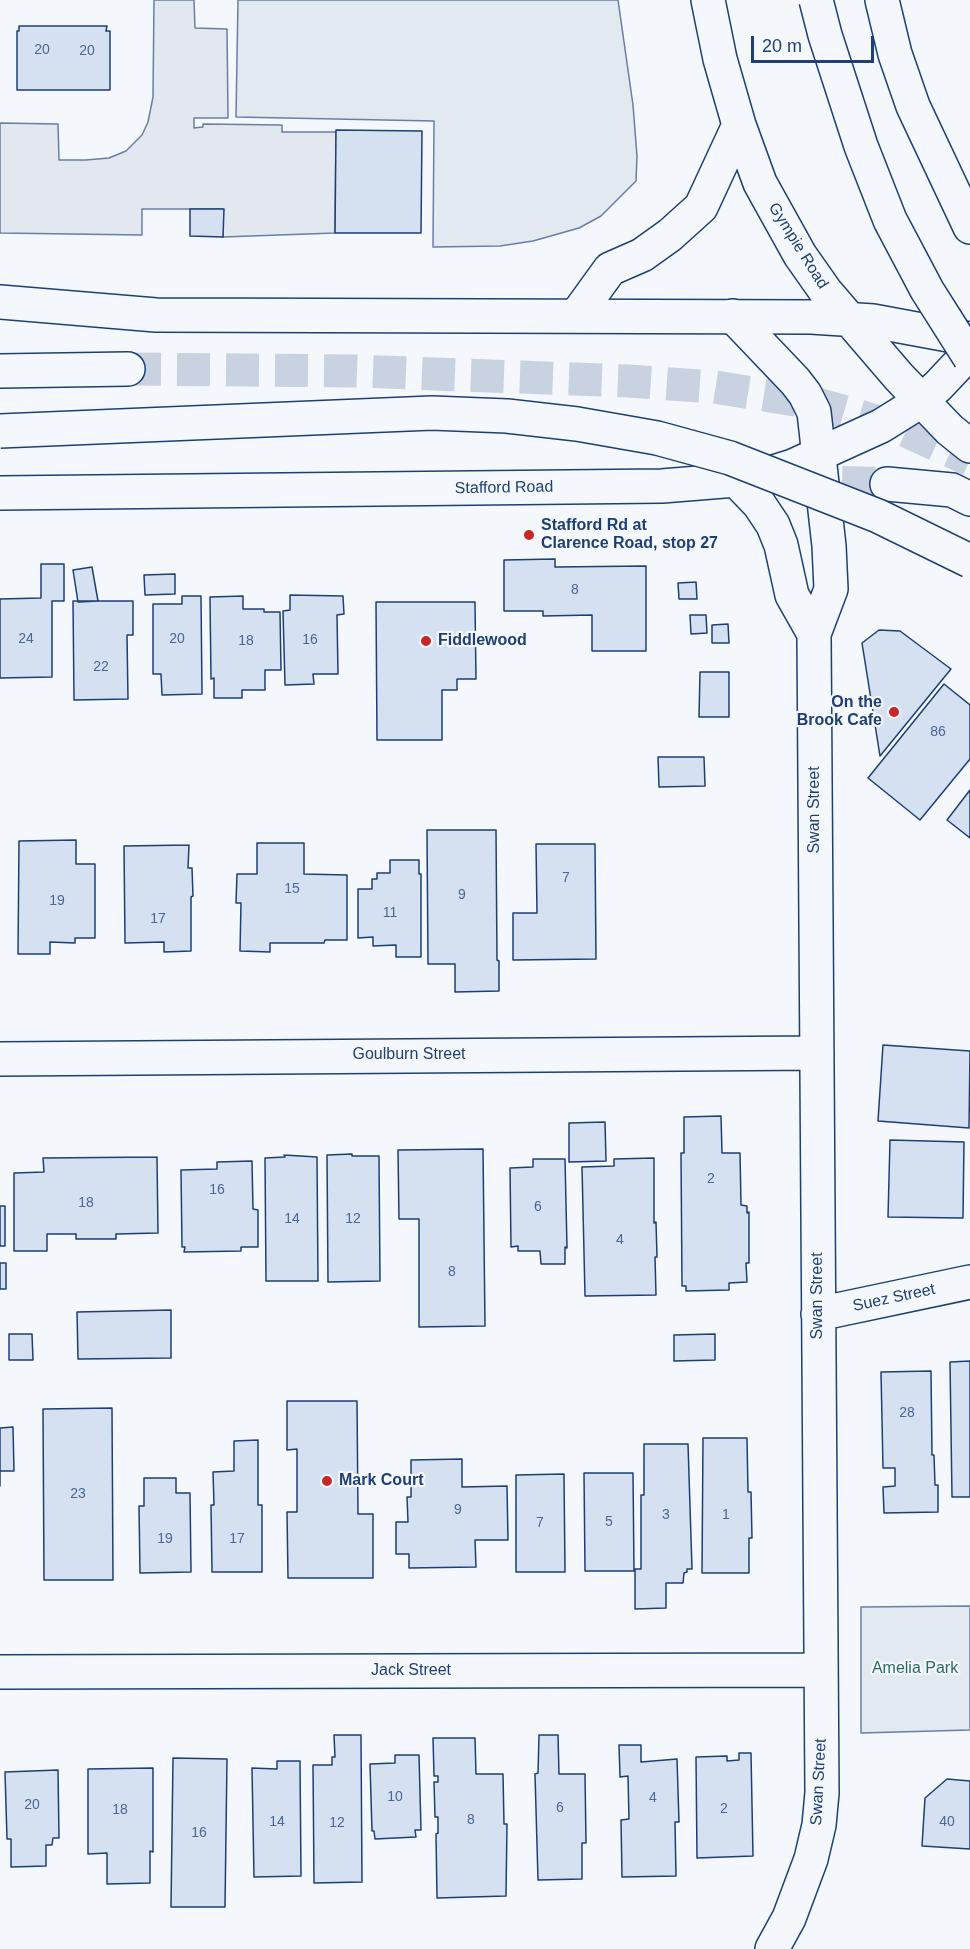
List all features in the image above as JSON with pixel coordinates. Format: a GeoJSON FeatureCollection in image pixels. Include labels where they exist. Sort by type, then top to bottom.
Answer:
{"type":"FeatureCollection","features":[{"type":"Feature","properties":{"kind":"main road","name":"Gympie Road"},"geometry":{"type":"LineString","coordinates":[[708,0],[720,59],[739,125],[760,183],[800,255],[848,319],[921,401],[970,446]]}},
{"type":"Feature","properties":{"kind":"main road"},"geometry":{"type":"LineString","coordinates":[[816,0],[861,146],[890,220],[927,290],[970,358]]}},
{"type":"Feature","properties":{"kind":"main road"},"geometry":{"type":"LineString","coordinates":[[882,0],[895,54],[913,106],[970,227]]}},
{"type":"Feature","properties":{"kind":"main road"},"geometry":{"type":"LineString","coordinates":[[576,316],[610,269],[642,255],[670,235],[701,207],[739,125]]}},
{"type":"Feature","properties":{"kind":"main road"},"geometry":{"type":"LineString","coordinates":[[0,302],[156,315],[733,315],[848,319],[873,321],[970,339]]}},
{"type":"Feature","properties":{"kind":"main road","name":"Swan Street"},"geometry":{"type":"LineString","coordinates":[[733,315],[806,394],[814,412],[829,546],[831,589],[814,634],[822,1793],[819,1825],[811,1859],[789,1918],[772,1949]]}},
{"type":"Feature","properties":{"kind":"main road","name":"Stafford Road"},"geometry":{"type":"LineString","coordinates":[[0,493],[662,486],[736,480],[761,476],[794,466],[881,426],[921,401],[970,352]]}},
{"type":"Feature","properties":{"kind":"main road"},"geometry":{"type":"LineString","coordinates":[[0,371],[128,369]]}},
{"type":"Feature","properties":{"kind":"main road"},"geometry":{"type":"LineString","coordinates":[[0,431],[432,413],[507,416],[577,424],[657,438],[730,458],[878,516],[970,561]]}},
{"type":"Feature","properties":{"kind":"main road","name":"Swan Street"},"geometry":{"type":"LineString","coordinates":[[736,480],[759,504],[773,525],[781,545],[792,595],[814,634]]}},
{"type":"Feature","properties":{"kind":"main road"},"geometry":{"type":"LineString","coordinates":[[887,484],[952,490],[970,499]]}},
{"type":"Feature","properties":{"kind":"main road","name":"Goulburn Street"},"geometry":{"type":"LineString","coordinates":[[0,1059],[817,1053]]}},
{"type":"Feature","properties":{"kind":"main road","name":"Suez Street"},"geometry":{"type":"LineString","coordinates":[[818,1314],[970,1282]]}},
{"type":"Feature","properties":{"kind":"main road","name":"Jack Street"},"geometry":{"type":"LineString","coordinates":[[0,1672],[821,1670]]}},
{"type":"Feature","properties":{"kind":"green space"},"geometry":{"type":"Polygon","coordinates":[[[238,0],[618,0],[633,105],[637,156],[636,181],[601,216],[579,228],[533,241],[500,246],[433,247],[434,121],[236,117],[238,0]]]}},
{"type":"Feature","properties":{"kind":"green space","name":"Amelia Park"},"geometry":{"type":"Polygon","coordinates":[[[970,1606],[970,1730],[861,1733],[861,1607],[970,1606]]]}},
{"type":"Feature","properties":{"kind":"shaded area"},"geometry":{"type":"Polygon","coordinates":[[[154,0],[194,0],[195,28],[227,29],[228,118],[194,118],[194,128],[203,127],[203,124],[282,125],[282,132],[336,132],[335,233],[223,237],[223,209],[142,209],[142,235],[0,233],[0,123],[58,124],[59,160],[109,158],[126,151],[142,135],[148,122],[153,97],[154,0]]]}},
{"type":"Feature","properties":{"kind":"building"},"geometry":{"type":"Polygon","coordinates":[[[19,26],[107,26],[106,31],[110,31],[110,90],[17,90],[17,31],[19,31],[19,26]]]}},
{"type":"Feature","properties":{"kind":"building"},"geometry":{"type":"Polygon","coordinates":[[[336,130],[422,131],[421,233],[335,233],[336,130]]]}},
{"type":"Feature","properties":{"kind":"building"},"geometry":{"type":"Polygon","coordinates":[[[190,209],[224,209],[223,237],[190,236],[190,209]]]}},
{"type":"Feature","properties":{"kind":"building"},"geometry":{"type":"Polygon","coordinates":[[[555,559],[555,567],[646,566],[646,651],[592,651],[592,615],[543,616],[543,611],[504,611],[504,560],[555,559]]]}},
{"type":"Feature","properties":{"kind":"building"},"geometry":{"type":"Polygon","coordinates":[[[41,564],[64,564],[64,601],[52,601],[52,677],[0,678],[0,599],[41,598],[41,564]]]}},
{"type":"Feature","properties":{"kind":"building"},"geometry":{"type":"Polygon","coordinates":[[[92,567],[98,601],[78,602],[73,570],[92,567]]]}},
{"type":"Feature","properties":{"kind":"building"},"geometry":{"type":"Polygon","coordinates":[[[175,574],[175,594],[145,595],[144,575],[175,574]]]}},
{"type":"Feature","properties":{"kind":"building"},"geometry":{"type":"Polygon","coordinates":[[[696,582],[697,599],[679,599],[678,583],[696,582]]]}},
{"type":"Feature","properties":{"kind":"building"},"geometry":{"type":"Polygon","coordinates":[[[290,595],[343,596],[344,614],[337,615],[338,674],[313,674],[314,684],[285,685],[283,611],[290,610],[290,595]]]}},
{"type":"Feature","properties":{"kind":"building"},"geometry":{"type":"Polygon","coordinates":[[[182,596],[201,596],[202,694],[162,695],[161,674],[153,674],[153,604],[182,604],[182,596]]]}},
{"type":"Feature","properties":{"kind":"building"},"geometry":{"type":"Polygon","coordinates":[[[243,596],[243,609],[280,612],[281,670],[265,670],[265,690],[242,690],[242,698],[214,698],[214,678],[211,679],[210,597],[243,596]]]}},
{"type":"Feature","properties":{"kind":"building"},"geometry":{"type":"Polygon","coordinates":[[[73,601],[133,601],[133,635],[127,635],[128,699],[74,700],[73,601]]]}},
{"type":"Feature","properties":{"kind":"building","name":"Fiddlewood"},"geometry":{"type":"Polygon","coordinates":[[[376,602],[475,602],[476,679],[457,679],[457,690],[442,690],[442,740],[377,740],[376,602]]]}},
{"type":"Feature","properties":{"kind":"building"},"geometry":{"type":"Polygon","coordinates":[[[690,615],[706,615],[707,633],[691,634],[690,615]]]}},
{"type":"Feature","properties":{"kind":"building"},"geometry":{"type":"Polygon","coordinates":[[[728,624],[729,643],[712,643],[712,625],[728,624]]]}},
{"type":"Feature","properties":{"kind":"building","name":"On the Brook Cafe"},"geometry":{"type":"Polygon","coordinates":[[[879,630],[900,631],[951,669],[880,756],[862,643],[879,630]]]}},
{"type":"Feature","properties":{"kind":"building"},"geometry":{"type":"Polygon","coordinates":[[[700,672],[729,672],[729,717],[699,717],[700,672]]]}},
{"type":"Feature","properties":{"kind":"building"},"geometry":{"type":"Polygon","coordinates":[[[944,684],[970,705],[970,759],[920,820],[868,778],[944,684]]]}},
{"type":"Feature","properties":{"kind":"building"},"geometry":{"type":"Polygon","coordinates":[[[658,757],[704,757],[705,786],[659,787],[658,757]]]}},
{"type":"Feature","properties":{"kind":"building"},"geometry":{"type":"Polygon","coordinates":[[[970,790],[970,838],[947,820],[970,790]]]}},
{"type":"Feature","properties":{"kind":"building"},"geometry":{"type":"Polygon","coordinates":[[[427,830],[496,830],[499,991],[455,992],[455,964],[428,964],[427,830]]]}},
{"type":"Feature","properties":{"kind":"building"},"geometry":{"type":"Polygon","coordinates":[[[76,840],[76,864],[95,864],[95,938],[75,938],[75,943],[50,942],[50,954],[18,954],[19,841],[76,840]]]}},
{"type":"Feature","properties":{"kind":"building"},"geometry":{"type":"Polygon","coordinates":[[[257,843],[304,843],[304,874],[347,875],[347,940],[325,940],[324,943],[270,943],[270,952],[240,951],[241,903],[236,903],[237,874],[257,874],[257,843]]]}},
{"type":"Feature","properties":{"kind":"building"},"geometry":{"type":"Polygon","coordinates":[[[536,844],[595,844],[596,959],[513,960],[513,913],[537,913],[536,844]]]}},
{"type":"Feature","properties":{"kind":"building"},"geometry":{"type":"Polygon","coordinates":[[[189,845],[188,868],[192,868],[193,896],[191,897],[191,951],[164,952],[164,942],[125,943],[124,846],[189,845]]]}},
{"type":"Feature","properties":{"kind":"building"},"geometry":{"type":"Polygon","coordinates":[[[390,860],[419,860],[421,957],[396,957],[396,945],[373,946],[373,937],[358,938],[358,889],[372,889],[372,879],[377,879],[377,873],[390,873],[390,860]]]}},
{"type":"Feature","properties":{"kind":"building"},"geometry":{"type":"Polygon","coordinates":[[[883,1045],[970,1051],[969,1128],[878,1121],[883,1045]]]}},
{"type":"Feature","properties":{"kind":"building"},"geometry":{"type":"Polygon","coordinates":[[[721,1116],[722,1153],[740,1153],[741,1205],[747,1206],[747,1213],[749,1212],[747,1282],[729,1283],[729,1290],[686,1291],[686,1286],[682,1286],[681,1153],[684,1153],[684,1117],[721,1116]]]}},
{"type":"Feature","properties":{"kind":"building"},"geometry":{"type":"Polygon","coordinates":[[[605,1122],[606,1161],[569,1162],[569,1123],[605,1122]]]}},
{"type":"Feature","properties":{"kind":"building"},"geometry":{"type":"Polygon","coordinates":[[[890,1140],[964,1142],[963,1218],[888,1217],[890,1140]]]}},
{"type":"Feature","properties":{"kind":"building"},"geometry":{"type":"Polygon","coordinates":[[[483,1149],[485,1326],[419,1327],[419,1219],[399,1219],[398,1150],[483,1149]]]}},
{"type":"Feature","properties":{"kind":"building"},"geometry":{"type":"Polygon","coordinates":[[[352,1154],[352,1156],[379,1156],[380,1281],[328,1282],[327,1155],[352,1154]]]}},
{"type":"Feature","properties":{"kind":"building"},"geometry":{"type":"Polygon","coordinates":[[[284,1155],[317,1157],[318,1281],[266,1281],[265,1158],[285,1157],[284,1155]]]}},
{"type":"Feature","properties":{"kind":"building"},"geometry":{"type":"Polygon","coordinates":[[[157,1157],[158,1233],[116,1234],[116,1239],[76,1239],[76,1234],[47,1234],[47,1251],[14,1251],[14,1173],[44,1172],[43,1158],[157,1157]]]}},
{"type":"Feature","properties":{"kind":"building"},"geometry":{"type":"Polygon","coordinates":[[[654,1158],[656,1295],[585,1296],[582,1167],[614,1166],[614,1159],[654,1158]]]}},
{"type":"Feature","properties":{"kind":"building"},"geometry":{"type":"Polygon","coordinates":[[[533,1159],[565,1159],[567,1248],[565,1247],[565,1264],[541,1264],[540,1251],[518,1251],[518,1246],[511,1247],[510,1168],[533,1167],[533,1159]]]}},
{"type":"Feature","properties":{"kind":"building"},"geometry":{"type":"Polygon","coordinates":[[[252,1161],[253,1209],[258,1210],[258,1247],[241,1247],[241,1251],[184,1252],[185,1247],[182,1247],[181,1170],[217,1169],[217,1162],[252,1161]]]}},
{"type":"Feature","properties":{"kind":"building"},"geometry":{"type":"Polygon","coordinates":[[[0,1206],[5,1206],[5,1246],[0,1246],[0,1206]]]}},
{"type":"Feature","properties":{"kind":"building"},"geometry":{"type":"Polygon","coordinates":[[[0,1263],[6,1263],[6,1289],[0,1289],[0,1263]]]}},
{"type":"Feature","properties":{"kind":"building"},"geometry":{"type":"Polygon","coordinates":[[[171,1310],[171,1358],[78,1359],[77,1312],[171,1310]]]}},
{"type":"Feature","properties":{"kind":"building"},"geometry":{"type":"Polygon","coordinates":[[[9,1334],[32,1334],[33,1360],[9,1360],[9,1334]]]}},
{"type":"Feature","properties":{"kind":"building"},"geometry":{"type":"Polygon","coordinates":[[[715,1334],[715,1360],[674,1361],[674,1335],[715,1334]]]}},
{"type":"Feature","properties":{"kind":"building"},"geometry":{"type":"Polygon","coordinates":[[[970,1361],[970,1497],[952,1497],[950,1362],[970,1361]]]}},
{"type":"Feature","properties":{"kind":"building"},"geometry":{"type":"Polygon","coordinates":[[[931,1371],[932,1455],[934,1455],[935,1485],[938,1485],[938,1512],[884,1513],[883,1487],[895,1486],[895,1468],[883,1468],[881,1372],[931,1371]]]}},
{"type":"Feature","properties":{"kind":"building","name":"Mark Court"},"geometry":{"type":"Polygon","coordinates":[[[287,1401],[357,1401],[358,1514],[373,1514],[373,1578],[288,1578],[287,1512],[297,1512],[297,1449],[287,1450],[287,1401]]]}},
{"type":"Feature","properties":{"kind":"building"},"geometry":{"type":"Polygon","coordinates":[[[112,1408],[113,1580],[44,1580],[43,1409],[112,1408]]]}},
{"type":"Feature","properties":{"kind":"building"},"geometry":{"type":"Polygon","coordinates":[[[13,1427],[14,1471],[0,1471],[0,1428],[13,1427]]]}},
{"type":"Feature","properties":{"kind":"building"},"geometry":{"type":"Polygon","coordinates":[[[703,1438],[747,1438],[752,1538],[749,1538],[749,1573],[702,1573],[703,1438]]]}},
{"type":"Feature","properties":{"kind":"building"},"geometry":{"type":"Polygon","coordinates":[[[258,1440],[258,1505],[262,1505],[262,1572],[212,1572],[213,1472],[234,1471],[234,1441],[258,1440]]]}},
{"type":"Feature","properties":{"kind":"building"},"geometry":{"type":"Polygon","coordinates":[[[644,1444],[688,1444],[692,1569],[687,1569],[684,1573],[683,1583],[666,1583],[666,1608],[635,1609],[635,1569],[641,1569],[644,1444]]]}},
{"type":"Feature","properties":{"kind":"building"},"geometry":{"type":"Polygon","coordinates":[[[462,1459],[462,1487],[507,1486],[508,1540],[475,1540],[476,1567],[409,1568],[409,1554],[396,1554],[396,1522],[408,1522],[407,1497],[411,1497],[411,1460],[462,1459]]]}},
{"type":"Feature","properties":{"kind":"building"},"geometry":{"type":"Polygon","coordinates":[[[584,1473],[633,1473],[634,1571],[585,1571],[584,1473]]]}},
{"type":"Feature","properties":{"kind":"building"},"geometry":{"type":"Polygon","coordinates":[[[564,1474],[565,1572],[516,1572],[516,1475],[564,1474]]]}},
{"type":"Feature","properties":{"kind":"building"},"geometry":{"type":"Polygon","coordinates":[[[144,1478],[176,1478],[176,1493],[190,1493],[191,1572],[140,1573],[139,1506],[144,1506],[144,1478]]]}},
{"type":"Feature","properties":{"kind":"building"},"geometry":{"type":"Polygon","coordinates":[[[334,1735],[361,1735],[362,1882],[314,1883],[313,1765],[332,1765],[332,1757],[335,1757],[334,1735]]]}},
{"type":"Feature","properties":{"kind":"building"},"geometry":{"type":"Polygon","coordinates":[[[539,1735],[558,1735],[559,1774],[585,1774],[586,1843],[582,1843],[582,1879],[538,1880],[535,1774],[538,1773],[539,1735]]]}},
{"type":"Feature","properties":{"kind":"building"},"geometry":{"type":"Polygon","coordinates":[[[433,1738],[475,1738],[476,1774],[503,1774],[504,1824],[507,1824],[506,1896],[437,1898],[438,1817],[435,1817],[434,1782],[438,1782],[438,1776],[434,1776],[433,1738]]]}},
{"type":"Feature","properties":{"kind":"building"},"geometry":{"type":"Polygon","coordinates":[[[619,1745],[641,1745],[641,1762],[677,1759],[679,1822],[675,1822],[676,1876],[622,1877],[621,1820],[629,1819],[628,1776],[620,1777],[619,1745]]]}},
{"type":"Feature","properties":{"kind":"building"},"geometry":{"type":"Polygon","coordinates":[[[739,1753],[751,1753],[753,1856],[697,1858],[696,1757],[727,1756],[727,1761],[739,1760],[739,1753]]]}},
{"type":"Feature","properties":{"kind":"building"},"geometry":{"type":"Polygon","coordinates":[[[395,1755],[419,1755],[421,1830],[415,1830],[416,1837],[375,1839],[374,1831],[372,1831],[370,1764],[395,1763],[395,1755]]]}},
{"type":"Feature","properties":{"kind":"building"},"geometry":{"type":"Polygon","coordinates":[[[173,1758],[227,1759],[225,1907],[171,1907],[173,1758]]]}},
{"type":"Feature","properties":{"kind":"building"},"geometry":{"type":"Polygon","coordinates":[[[277,1761],[300,1761],[301,1876],[254,1877],[252,1768],[277,1769],[277,1761]]]}},
{"type":"Feature","properties":{"kind":"building"},"geometry":{"type":"Polygon","coordinates":[[[153,1768],[153,1852],[150,1851],[150,1883],[107,1884],[107,1853],[88,1854],[88,1769],[153,1768]]]}},
{"type":"Feature","properties":{"kind":"building"},"geometry":{"type":"Polygon","coordinates":[[[58,1770],[59,1838],[53,1838],[52,1845],[46,1845],[46,1866],[11,1867],[11,1839],[7,1839],[5,1772],[58,1770]]]}},
{"type":"Feature","properties":{"kind":"building"},"geometry":{"type":"Polygon","coordinates":[[[947,1779],[970,1781],[970,1849],[922,1846],[925,1798],[947,1779]]]}},
{"type":"Feature","properties":{"kind":"tunnel"},"geometry":{"type":"LineString","coordinates":[[128,369],[356,371],[628,381],[715,387],[814,403],[897,427],[970,460]]}},
{"type":"Feature","properties":{"kind":"tunnel"},"geometry":{"type":"LineString","coordinates":[[793,481],[887,484]]}},
{"type":"Feature","properties":{"kind":"place","name":"Stafford Rd at Clarence Road, stop 27"},"geometry":{"type":"Point","coordinates":[529,535]}},
{"type":"Feature","properties":{"kind":"place","name":"Fiddlewood"},"geometry":{"type":"Point","coordinates":[426,641]}},
{"type":"Feature","properties":{"kind":"place","name":"On the Brook Cafe"},"geometry":{"type":"Point","coordinates":[894,712]}},
{"type":"Feature","properties":{"kind":"place","name":"Mark Court"},"geometry":{"type":"Point","coordinates":[327,1481]}}]}
